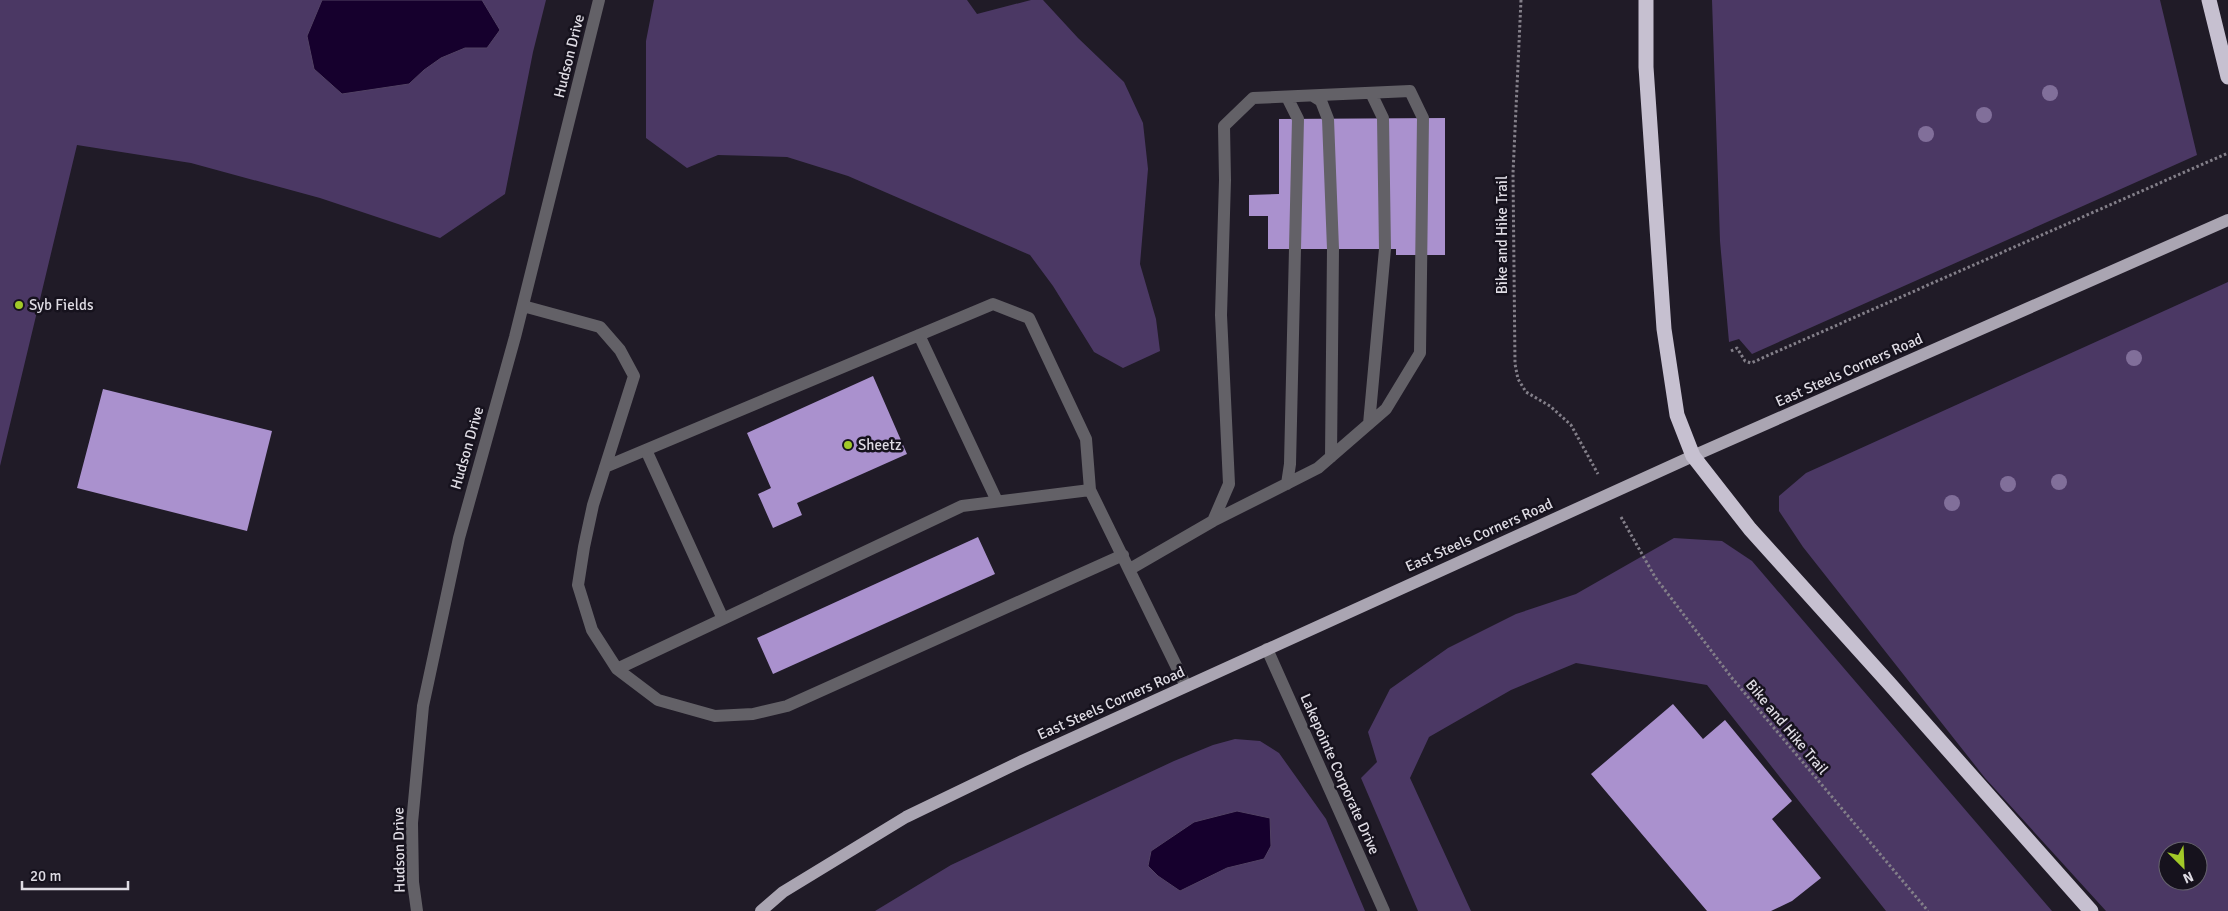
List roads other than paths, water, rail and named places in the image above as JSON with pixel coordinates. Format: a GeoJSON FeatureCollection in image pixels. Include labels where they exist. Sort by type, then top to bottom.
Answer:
{"type":"FeatureCollection","features":[{"type":"Feature","properties":{"kind":"highway"},"geometry":{"type":"LineString","coordinates":[[1646,0],[1646,67],[1664,329],[1678,415],[1693,456],[1750,530],[2091,911]]}},
{"type":"Feature","properties":{"kind":"highway"},"geometry":{"type":"LineString","coordinates":[[2209,0],[2228,77]]}},
{"type":"Feature","properties":{"kind":"main road","name":"East Steels Corners Road"},"geometry":{"type":"LineString","coordinates":[[761,911],[783,892],[906,818],[1022,761],[1693,456],[2228,220]]}},
{"type":"Feature","properties":{"kind":"street","name":"Hudson Drive"},"geometry":{"type":"LineString","coordinates":[[417,911],[413,882],[412,823],[423,706],[459,538],[523,306],[599,0]]}},
{"type":"Feature","properties":{"kind":"street"},"geometry":{"type":"LineString","coordinates":[[1130,569],[1213,521],[1318,468],[1386,409],[1420,354],[1423,118],[1410,91],[1253,98],[1224,126],[1225,180],[1221,315],[1229,484],[1213,521]]}},
{"type":"Feature","properties":{"kind":"street"},"geometry":{"type":"LineString","coordinates":[[1369,424],[1385,249],[1383,118],[1371,93]]}},
{"type":"Feature","properties":{"kind":"street"},"geometry":{"type":"LineString","coordinates":[[1313,96],[1321,101],[1326,109],[1328,119],[1333,249],[1331,457]]}},
{"type":"Feature","properties":{"kind":"street"},"geometry":{"type":"LineString","coordinates":[[1287,97],[1298,119],[1290,464],[1287,484]]}},
{"type":"Feature","properties":{"kind":"street"},"geometry":{"type":"LineString","coordinates":[[605,467],[993,304],[1029,318],[1086,439],[1090,490],[1186,686]]}},
{"type":"Feature","properties":{"kind":"street"},"geometry":{"type":"LineString","coordinates":[[523,306],[600,327],[620,350],[634,376],[592,505],[578,585],[592,630],[617,669],[658,700],[715,716],[753,714],[787,706],[1123,555]]}},
{"type":"Feature","properties":{"kind":"street"},"geometry":{"type":"LineString","coordinates":[[919,335],[997,502]]}},
{"type":"Feature","properties":{"kind":"street"},"geometry":{"type":"LineString","coordinates":[[646,450],[723,619]]}},
{"type":"Feature","properties":{"kind":"street"},"geometry":{"type":"LineString","coordinates":[[617,669],[962,506],[1090,490]]}},
{"type":"Feature","properties":{"kind":"street","name":"Lakepointe Corporate Drive"},"geometry":{"type":"LineString","coordinates":[[1266,649],[1384,911]]}},
{"type":"Feature","properties":{"kind":"place","name":"Syb Fields"},"geometry":{"type":"Point","coordinates":[19,305]}},
{"type":"Feature","properties":{"kind":"place","name":"Sheetz"},"geometry":{"type":"Point","coordinates":[848,445]}}]}
